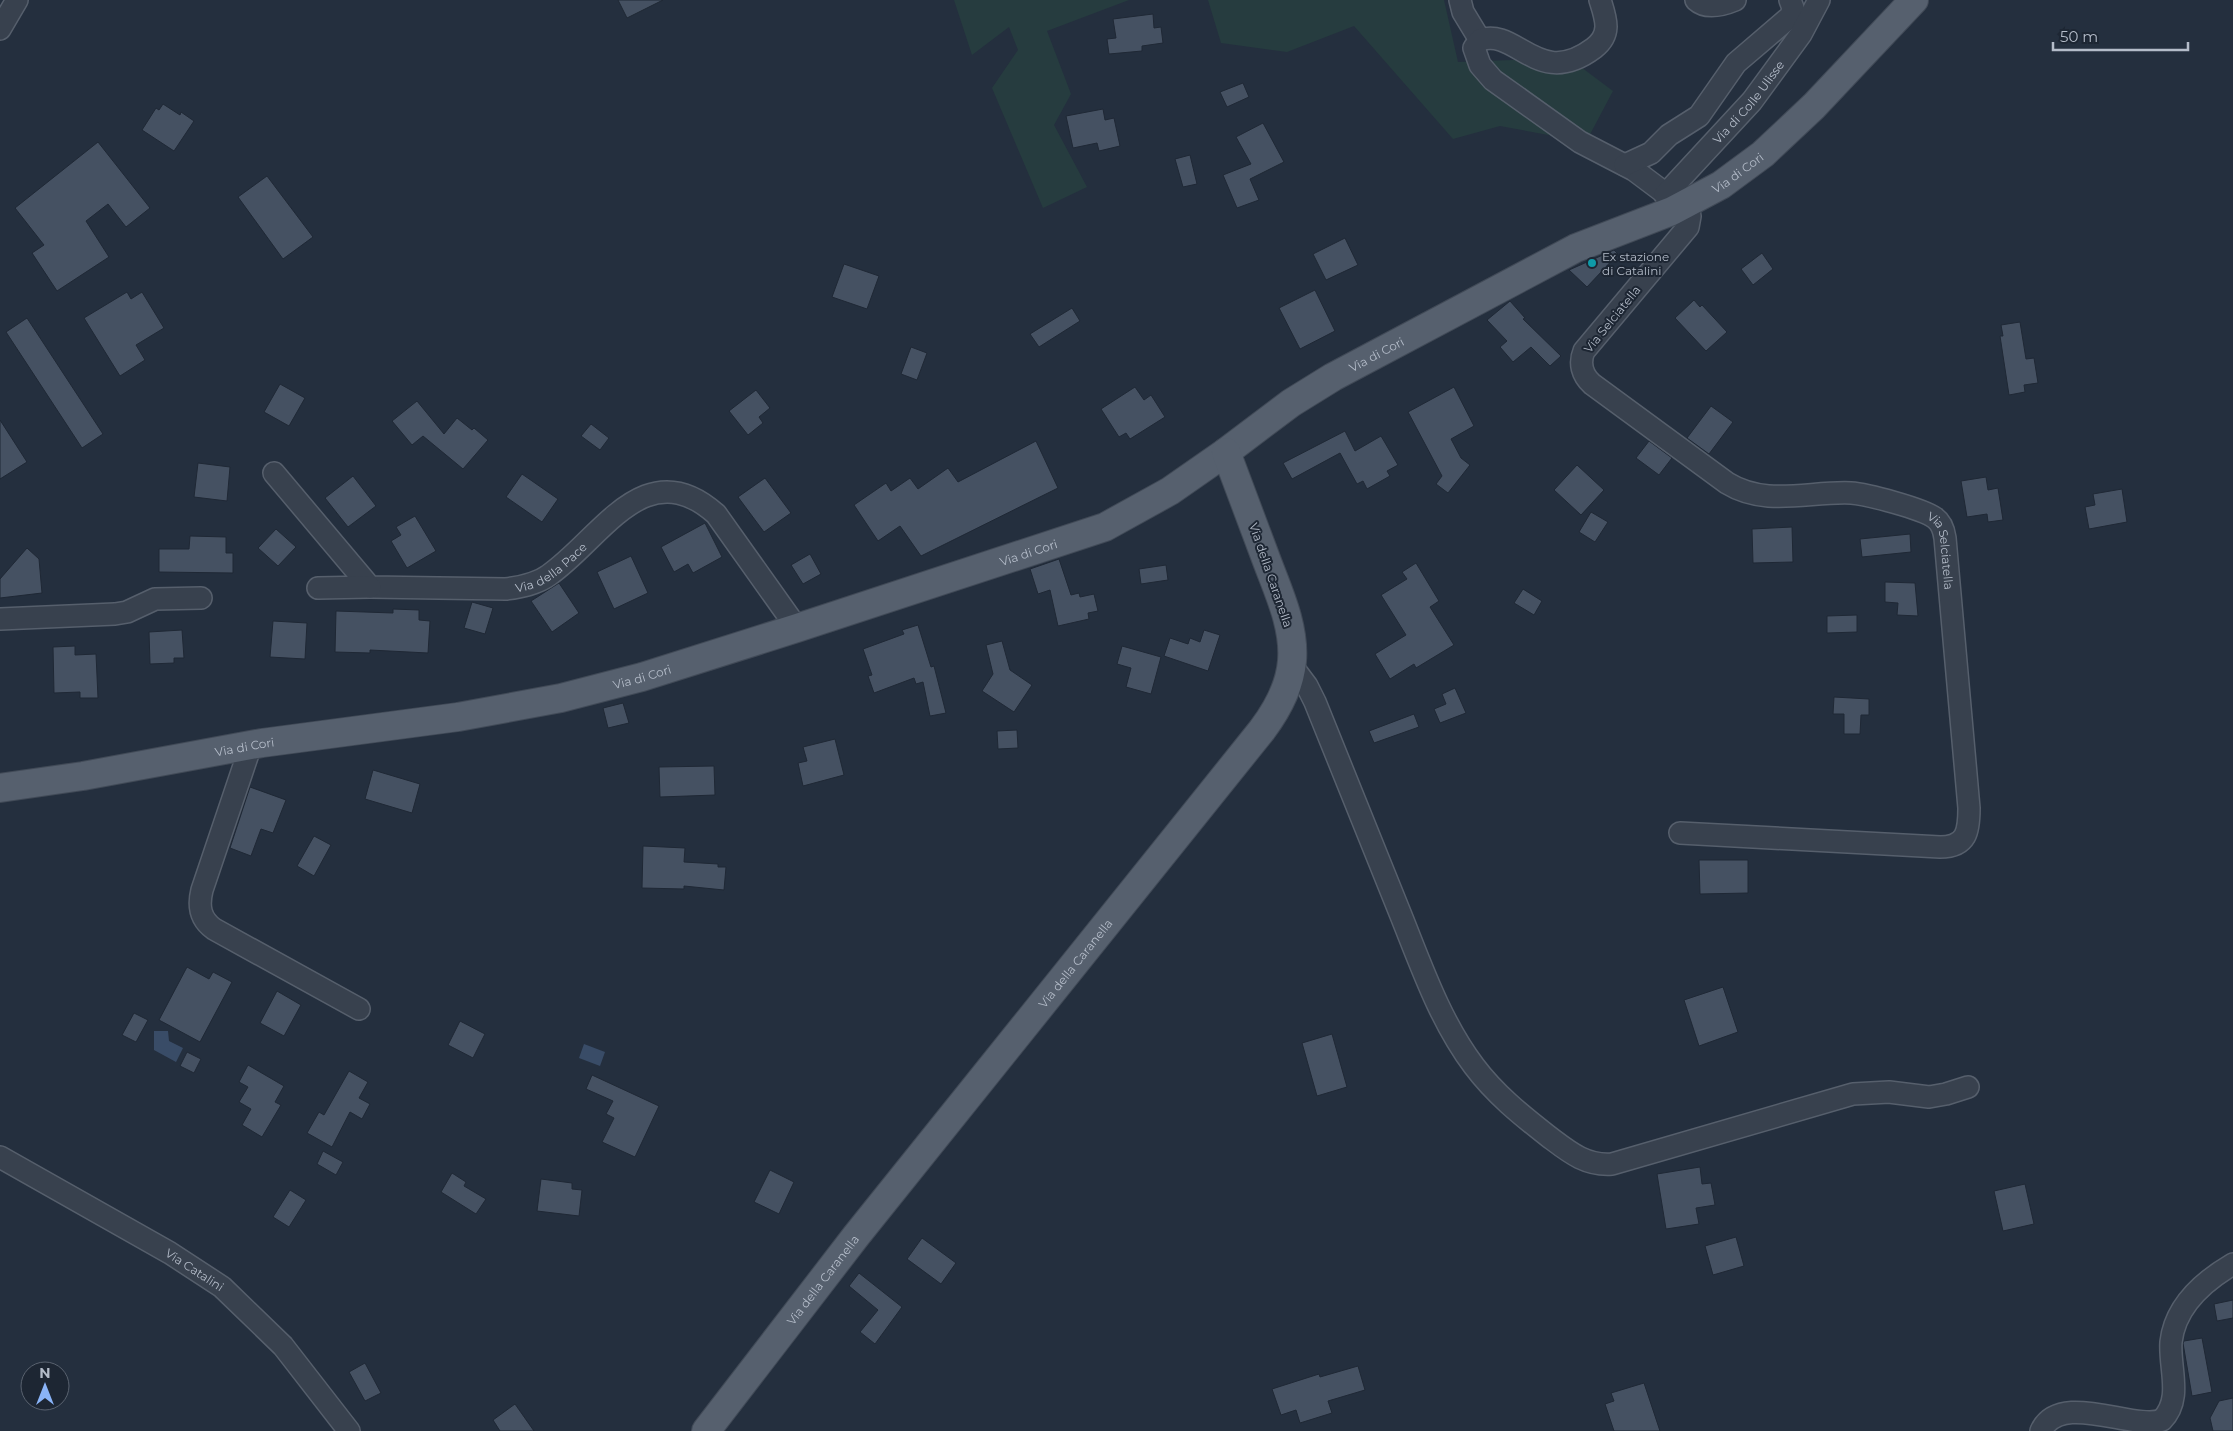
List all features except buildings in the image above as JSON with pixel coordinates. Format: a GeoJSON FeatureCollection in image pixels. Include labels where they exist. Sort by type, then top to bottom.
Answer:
{"type":"FeatureCollection","features":[{"type":"Feature","properties":{"kind":"main road","name":"Via di Cori"},"geometry":{"type":"LineString","coordinates":[[0,788],[60,780],[251,745],[443,720],[561,698],[642,677],[1105,527],[1157,500],[1226,452],[1284,408],[1333,377],[1576,248],[1674,200],[1721,185],[1763,154],[1832,88],[1914,0]]}},
{"type":"Feature","properties":{"kind":"main road","name":"Via della Caranella"},"geometry":{"type":"LineString","coordinates":[[706,1431],[850,1244],[1262,730],[1284,692],[1292,666],[1293,648],[1286,613],[1226,452]]}},
{"type":"Feature","properties":{"kind":"street"},"geometry":{"type":"LineString","coordinates":[[0,29],[17,0]]}},
{"type":"Feature","properties":{"kind":"street"},"geometry":{"type":"LineString","coordinates":[[1460,0],[1464,12],[1480,40]]}},
{"type":"Feature","properties":{"kind":"street"},"geometry":{"type":"LineString","coordinates":[[1600,0],[1607,23],[1604,39],[1586,54],[1572,60],[1558,63],[1547,62],[1494,38],[1480,40],[1475,44],[1474,53],[1480,65],[1492,80],[1580,142],[1625,165],[1674,200]]}},
{"type":"Feature","properties":{"kind":"street"},"geometry":{"type":"LineString","coordinates":[[1696,0],[1702,4],[1714,6],[1735,0]]}},
{"type":"Feature","properties":{"kind":"street"},"geometry":{"type":"LineString","coordinates":[[1625,165],[1651,153],[1669,135],[1699,116],[1739,59],[1791,16],[1793,8],[1790,0]]}},
{"type":"Feature","properties":{"kind":"street","name":"Via di Colle Ulisse"},"geometry":{"type":"LineString","coordinates":[[1674,200],[1752,101],[1806,26],[1820,0]]}},
{"type":"Feature","properties":{"kind":"street","name":"Via Selciatella"},"geometry":{"type":"LineString","coordinates":[[1674,200],[1690,216],[1688,227],[1582,354],[1582,365],[1586,376],[1600,390],[1728,483],[1742,490],[1770,497],[1844,493],[1862,494],[1922,511],[1938,521],[1945,538],[1969,816],[1967,830],[1962,841],[1944,847],[1680,833]]}},
{"type":"Feature","properties":{"kind":"street"},"geometry":{"type":"LineString","coordinates":[[274,473],[370,587]]}},
{"type":"Feature","properties":{"kind":"street","name":"Via della Pace"},"geometry":{"type":"LineString","coordinates":[[318,588],[506,589],[532,584],[555,570],[626,506],[649,494],[669,492],[696,500],[716,514],[797,628]]}},
{"type":"Feature","properties":{"kind":"street"},"geometry":{"type":"LineString","coordinates":[[0,619],[115,614],[127,612],[155,599],[201,598]]}},
{"type":"Feature","properties":{"kind":"street"},"geometry":{"type":"LineString","coordinates":[[1292,666],[1307,686],[1315,702],[1425,975],[1458,1040],[1473,1064],[1500,1096],[1522,1116],[1576,1157],[1593,1164],[1612,1164],[1853,1094],[1889,1092],[1929,1097],[1968,1087]]}},
{"type":"Feature","properties":{"kind":"street"},"geometry":{"type":"LineString","coordinates":[[251,745],[202,890],[200,913],[206,923],[214,929],[359,1009]]}},
{"type":"Feature","properties":{"kind":"street","name":"Via Catalini"},"geometry":{"type":"LineString","coordinates":[[0,1157],[170,1253],[222,1287],[251,1312],[283,1346],[350,1431]]}},
{"type":"Feature","properties":{"kind":"street"},"geometry":{"type":"LineString","coordinates":[[2041,1431],[2047,1422],[2063,1416],[2141,1427],[2159,1423],[2168,1414],[2173,1400],[2171,1343],[2180,1315],[2197,1290],[2233,1264]]}},
{"type":"Feature","properties":{"kind":"green space"},"geometry":{"type":"Polygon","coordinates":[[[954,0],[1129,0],[1047,31],[1071,94],[1054,125],[1087,187],[1043,208],[992,88],[1018,50],[1009,27],[972,55],[954,0]]]}},
{"type":"Feature","properties":{"kind":"green space"},"geometry":{"type":"Polygon","coordinates":[[[1208,0],[1444,0],[1458,62],[1569,58],[1613,91],[1586,142],[1500,126],[1453,139],[1354,26],[1287,52],[1221,43],[1208,0]]]}},
{"type":"Feature","properties":{"kind":"water"},"geometry":{"type":"Polygon","coordinates":[[[154,1031],[168,1031],[169,1041],[183,1048],[176,1062],[154,1050],[154,1031]]]}},
{"type":"Feature","properties":{"kind":"water"},"geometry":{"type":"Polygon","coordinates":[[[584,1044],[605,1052],[600,1066],[579,1058],[584,1044]]]}},
{"type":"Feature","properties":{"kind":"place","name":"Ex stazione di Catalini"},"geometry":{"type":"Point","coordinates":[1592,263]}}]}
